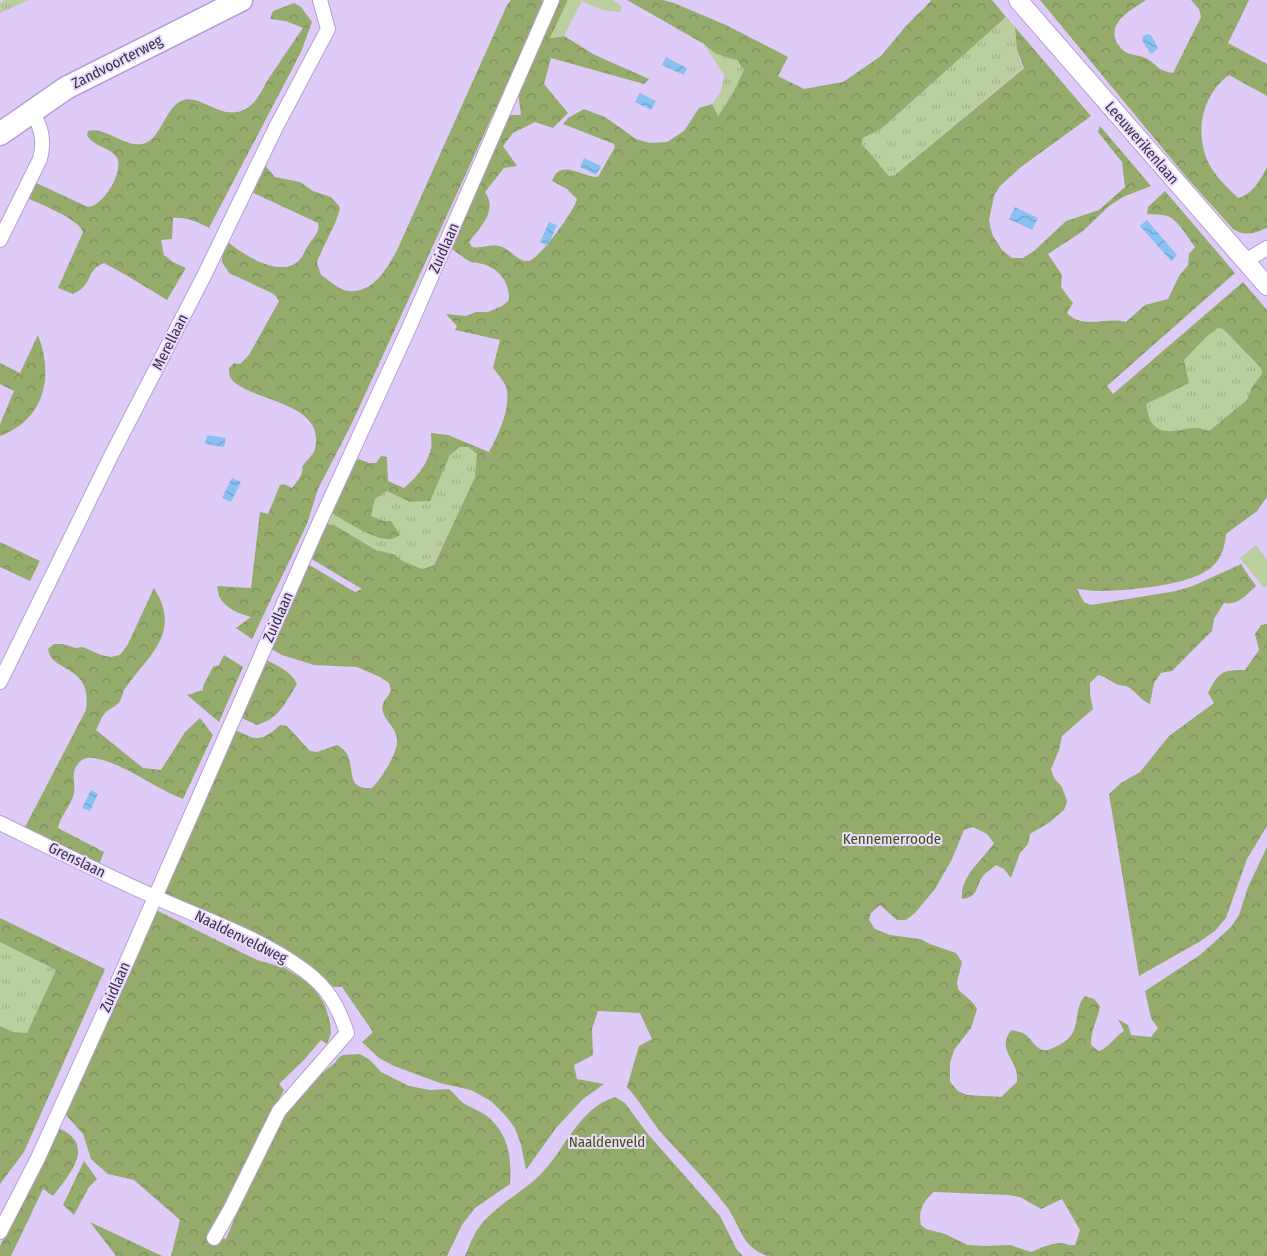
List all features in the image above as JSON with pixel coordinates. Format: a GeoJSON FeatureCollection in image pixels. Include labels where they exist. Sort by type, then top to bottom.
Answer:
{"type":"FeatureCollection","features":[{"type":"Feature","properties":{"kind":"main road","name":"Zandvoorterweg"},"geometry":{"type":"LineString","coordinates":[[0,134],[66,88],[241,0]]}},
{"type":"Feature","properties":{"kind":"street","name":"Merellaan"},"geometry":{"type":"LineString","coordinates":[[0,682],[112,454],[204,276],[276,127],[328,29],[320,0]]}},
{"type":"Feature","properties":{"kind":"street","name":"Zuidlaan"},"geometry":{"type":"LineString","coordinates":[[0,1232],[38,1158],[317,528],[404,339],[552,0]]}},
{"type":"Feature","properties":{"kind":"street","name":"Leeuwerikenlaan"},"geometry":{"type":"LineString","coordinates":[[1018,0],[1267,286]]}},
{"type":"Feature","properties":{"kind":"street"},"geometry":{"type":"LineString","coordinates":[[0,240],[40,159],[43,142],[40,126],[32,110]]}},
{"type":"Feature","properties":{"kind":"street"},"geometry":{"type":"LineString","coordinates":[[1245,261],[1267,248]]}},
{"type":"Feature","properties":{"kind":"street","name":"Grenslaan"},"geometry":{"type":"LineString","coordinates":[[0,823],[154,897]]}},
{"type":"Feature","properties":{"kind":"street","name":"Naaldenveldweg"},"geometry":{"type":"LineString","coordinates":[[154,897],[263,944],[306,972],[329,994],[339,1010],[347,1033],[279,1111],[214,1238]]}},
{"type":"Feature","properties":{"kind":"green space"},"geometry":{"type":"Polygon","coordinates":[[[5,0],[29,0],[0,13],[0,3],[5,0]]]}},
{"type":"Feature","properties":{"kind":"green space"},"geometry":{"type":"Polygon","coordinates":[[[511,0],[542,0],[544,3],[352,423],[318,489],[307,524],[252,639],[236,628],[251,617],[238,613],[226,605],[219,597],[217,586],[251,588],[260,512],[268,514],[280,485],[284,484],[292,488],[298,480],[302,467],[315,449],[316,434],[310,422],[300,413],[245,389],[230,377],[229,368],[234,363],[240,364],[249,355],[279,301],[274,294],[229,273],[222,262],[223,237],[247,256],[268,265],[288,267],[298,261],[316,234],[318,223],[247,190],[263,160],[275,177],[300,182],[313,191],[331,197],[339,206],[340,209],[336,221],[318,259],[317,263],[321,275],[338,287],[348,291],[357,291],[373,284],[385,271],[398,248],[507,5],[511,0]]]}},
{"type":"Feature","properties":{"kind":"green space","name":"Kennemerroode"},"geometry":{"type":"Polygon","coordinates":[[[557,0],[568,0],[551,38],[564,36],[595,55],[649,79],[644,84],[551,58],[544,84],[568,113],[553,128],[535,122],[513,133],[503,146],[517,166],[504,168],[485,192],[489,199],[489,212],[483,224],[469,242],[472,247],[502,247],[521,260],[528,261],[540,253],[556,234],[577,199],[567,189],[552,181],[556,174],[566,169],[598,177],[615,147],[614,144],[563,124],[568,118],[584,109],[605,117],[636,139],[650,143],[667,142],[684,131],[699,108],[712,104],[718,116],[733,93],[744,70],[737,60],[716,54],[704,44],[627,0],[663,0],[726,25],[788,57],[778,76],[804,89],[843,82],[881,56],[931,0],[992,0],[1006,17],[881,129],[863,138],[862,145],[889,176],[895,175],[1024,68],[1017,50],[1015,27],[1091,116],[1021,167],[1000,186],[994,196],[989,220],[993,236],[1002,250],[1012,258],[1023,258],[1034,251],[1066,221],[1099,210],[1125,187],[1122,162],[1098,132],[1100,126],[1151,186],[1123,197],[1109,206],[1083,231],[1048,254],[1062,275],[1061,287],[1073,303],[1067,313],[1080,321],[1111,320],[1126,322],[1145,305],[1168,299],[1179,276],[1188,265],[1189,254],[1195,247],[1172,218],[1166,215],[1147,214],[1148,207],[1165,191],[1235,273],[1107,386],[1113,394],[1243,282],[1267,310],[1267,497],[1257,511],[1226,534],[1224,547],[1219,559],[1203,573],[1175,583],[1158,586],[1096,591],[1077,589],[1084,602],[1091,605],[1176,591],[1193,586],[1241,564],[1256,586],[1238,601],[1224,603],[1214,619],[1212,631],[1172,671],[1161,673],[1154,683],[1150,704],[1126,686],[1116,684],[1101,676],[1098,675],[1090,683],[1093,709],[1062,736],[1059,750],[1051,769],[1054,778],[1062,787],[1067,801],[1064,810],[1050,822],[1030,834],[1028,844],[1020,853],[1011,878],[1004,869],[996,865],[983,876],[974,894],[962,899],[964,883],[968,876],[994,843],[987,834],[973,827],[964,830],[952,859],[935,889],[915,913],[906,920],[897,920],[880,905],[871,913],[869,920],[875,929],[890,935],[920,939],[956,953],[962,962],[957,982],[958,989],[977,1009],[971,1028],[954,1050],[950,1063],[950,1082],[958,1091],[967,1095],[1001,1097],[1017,1082],[1016,1070],[1006,1046],[1011,1030],[1024,1034],[1040,1049],[1052,1048],[1065,1042],[1071,1036],[1076,1023],[1078,1009],[1085,996],[1094,999],[1100,1006],[1092,1033],[1091,1045],[1099,1051],[1124,1031],[1118,1019],[1128,1025],[1131,1035],[1151,1037],[1158,1028],[1151,1018],[1145,991],[1200,955],[1231,927],[1239,915],[1248,887],[1267,847],[1267,1256],[767,1256],[752,1247],[742,1235],[727,1207],[654,1124],[627,1087],[639,1046],[652,1039],[640,1013],[598,1011],[592,1029],[593,1055],[574,1065],[577,1079],[604,1084],[583,1099],[556,1128],[526,1170],[515,1128],[491,1101],[471,1090],[440,1083],[394,1066],[379,1058],[362,1042],[373,1032],[342,987],[334,987],[298,958],[176,901],[163,891],[230,727],[245,735],[261,738],[280,725],[287,726],[310,751],[317,752],[337,745],[349,757],[353,779],[356,784],[362,787],[372,788],[392,759],[397,745],[396,735],[382,709],[391,691],[389,683],[357,667],[314,665],[282,655],[266,646],[306,563],[355,592],[362,589],[308,557],[323,524],[334,525],[376,550],[393,554],[403,561],[422,569],[434,565],[475,477],[477,454],[468,447],[460,447],[450,455],[430,501],[410,502],[387,491],[375,499],[371,516],[384,521],[391,521],[400,535],[389,539],[379,538],[365,532],[330,512],[353,463],[359,459],[369,463],[376,463],[381,456],[387,457],[388,481],[404,488],[417,475],[427,460],[431,449],[431,433],[448,435],[489,452],[496,438],[506,412],[507,403],[506,387],[493,368],[500,340],[455,330],[457,326],[446,314],[466,316],[476,312],[488,312],[502,306],[509,300],[509,293],[505,281],[491,267],[471,262],[450,248],[510,115],[521,115],[518,92],[557,0]],[[1218,328],[1206,337],[1184,360],[1189,383],[1146,404],[1150,418],[1160,430],[1173,431],[1200,428],[1209,431],[1247,400],[1252,387],[1262,374],[1261,368],[1223,329],[1218,328]],[[934,1192],[922,1207],[920,1215],[921,1225],[926,1229],[945,1234],[968,1245],[1010,1245],[1031,1252],[1055,1243],[1075,1245],[1080,1230],[1062,1199],[1041,1209],[1020,1197],[1009,1195],[934,1192]]]}},
{"type":"Feature","properties":{"kind":"green space"},"geometry":{"type":"Polygon","coordinates":[[[568,0],[613,0],[622,6],[620,12],[602,10],[582,1],[564,36],[550,38],[568,0]]]}},
{"type":"Feature","properties":{"kind":"green space"},"geometry":{"type":"Polygon","coordinates":[[[1040,0],[1146,0],[1123,16],[1115,27],[1116,41],[1126,52],[1143,57],[1160,69],[1173,73],[1201,17],[1199,9],[1191,0],[1249,0],[1228,43],[1267,64],[1267,96],[1229,75],[1211,94],[1202,119],[1201,132],[1206,157],[1212,169],[1238,198],[1252,190],[1267,167],[1267,228],[1246,234],[1233,229],[1188,179],[1040,0]]]}},
{"type":"Feature","properties":{"kind":"green space"},"geometry":{"type":"Polygon","coordinates":[[[294,3],[301,7],[312,22],[301,52],[209,228],[187,219],[173,218],[172,239],[161,240],[164,255],[186,268],[167,300],[104,263],[94,270],[80,290],[73,294],[58,288],[83,232],[80,227],[66,216],[23,196],[30,180],[88,207],[94,205],[106,195],[111,187],[118,171],[118,164],[117,158],[111,151],[90,139],[87,135],[88,131],[101,131],[128,143],[142,144],[153,138],[169,112],[179,102],[187,99],[195,100],[221,111],[230,112],[240,111],[250,106],[254,103],[303,28],[286,21],[270,19],[273,11],[294,3]]]}},
{"type":"Feature","properties":{"kind":"green space"},"geometry":{"type":"Polygon","coordinates":[[[1006,17],[1015,27],[1017,50],[1021,64],[1024,67],[895,175],[889,176],[862,145],[863,138],[881,129],[1006,17]]]}},
{"type":"Feature","properties":{"kind":"green space"},"geometry":{"type":"Polygon","coordinates":[[[704,44],[716,54],[737,60],[744,70],[733,93],[717,117],[712,104],[721,91],[724,75],[704,44]]]}},
{"type":"Feature","properties":{"kind":"green space"},"geometry":{"type":"Polygon","coordinates":[[[1218,328],[1223,329],[1261,368],[1262,374],[1252,387],[1248,400],[1209,431],[1200,428],[1173,431],[1160,430],[1150,418],[1146,404],[1192,350],[1218,328]]]}},
{"type":"Feature","properties":{"kind":"green space"},"geometry":{"type":"Polygon","coordinates":[[[38,335],[43,350],[45,366],[42,394],[36,407],[27,419],[0,436],[0,424],[14,391],[0,384],[0,363],[20,373],[38,335]]]}},
{"type":"Feature","properties":{"kind":"green space"},"geometry":{"type":"Polygon","coordinates":[[[460,447],[468,447],[478,454],[475,477],[434,564],[422,569],[403,561],[393,554],[376,550],[334,525],[323,524],[330,512],[386,540],[384,521],[371,516],[375,499],[387,491],[410,502],[429,501],[450,455],[460,447]]]}},
{"type":"Feature","properties":{"kind":"green space"},"geometry":{"type":"Polygon","coordinates":[[[0,542],[40,561],[30,581],[0,567],[0,542]]]}},
{"type":"Feature","properties":{"kind":"green space"},"geometry":{"type":"Polygon","coordinates":[[[1256,545],[1267,560],[1267,585],[1264,588],[1240,558],[1256,545]]]}},
{"type":"Feature","properties":{"kind":"green space"},"geometry":{"type":"Polygon","coordinates":[[[154,588],[162,604],[165,619],[163,632],[151,655],[124,690],[119,703],[104,715],[96,730],[143,768],[161,770],[185,732],[200,718],[213,735],[183,799],[110,762],[90,758],[80,762],[74,771],[73,798],[61,818],[58,828],[104,852],[99,865],[25,827],[86,710],[86,695],[83,684],[71,671],[51,657],[48,649],[54,644],[63,644],[75,648],[83,647],[110,657],[120,655],[128,644],[154,588]]]}},
{"type":"Feature","properties":{"kind":"green space"},"geometry":{"type":"Polygon","coordinates":[[[1267,624],[1267,826],[1247,859],[1226,918],[1215,931],[1139,976],[1109,794],[1121,783],[1140,772],[1169,736],[1214,703],[1208,693],[1218,676],[1226,672],[1245,670],[1259,650],[1255,634],[1261,625],[1267,624]]]}},
{"type":"Feature","properties":{"kind":"green space"},"geometry":{"type":"Polygon","coordinates":[[[224,655],[243,667],[219,722],[187,695],[203,690],[203,686],[213,667],[219,665],[224,655]]]}},
{"type":"Feature","properties":{"kind":"green space"},"geometry":{"type":"Polygon","coordinates":[[[261,657],[286,671],[297,684],[277,714],[257,725],[235,715],[261,657]]]}},
{"type":"Feature","properties":{"kind":"green space"},"geometry":{"type":"Polygon","coordinates":[[[154,909],[257,960],[285,968],[312,985],[325,1005],[330,1022],[331,1033],[327,1044],[321,1040],[304,1060],[279,1084],[284,1090],[251,1151],[213,1236],[226,1239],[246,1190],[287,1108],[338,1058],[343,1055],[360,1054],[370,1060],[381,1072],[409,1086],[430,1090],[449,1089],[463,1103],[484,1114],[492,1121],[507,1145],[510,1164],[510,1184],[475,1208],[462,1225],[447,1256],[171,1256],[180,1220],[134,1180],[108,1174],[91,1159],[83,1134],[65,1114],[154,909]]]}},
{"type":"Feature","properties":{"kind":"green space"},"geometry":{"type":"Polygon","coordinates":[[[0,918],[105,969],[24,1152],[0,1184],[0,1026],[14,1032],[27,1033],[56,970],[0,942],[0,918]]]}},
{"type":"Feature","properties":{"kind":"green space"},"geometry":{"type":"Polygon","coordinates":[[[0,942],[56,970],[27,1033],[14,1032],[0,1026],[0,942]]]}},
{"type":"Feature","properties":{"kind":"green space","name":"Naaldenveld"},"geometry":{"type":"Polygon","coordinates":[[[615,1097],[625,1103],[647,1133],[720,1216],[737,1250],[743,1256],[465,1256],[474,1235],[484,1221],[539,1176],[591,1110],[615,1097]]]}},
{"type":"Feature","properties":{"kind":"green space"},"geometry":{"type":"Polygon","coordinates":[[[58,1128],[70,1135],[76,1142],[78,1151],[72,1169],[53,1196],[43,1189],[11,1256],[0,1256],[0,1246],[58,1128]]]}},
{"type":"Feature","properties":{"kind":"green space"},"geometry":{"type":"Polygon","coordinates":[[[84,1161],[97,1179],[89,1187],[74,1215],[63,1205],[84,1161]]]}},
{"type":"Feature","properties":{"kind":"green space"},"geometry":{"type":"Polygon","coordinates":[[[90,1222],[162,1256],[116,1256],[90,1222]]]}},
{"type":"Feature","properties":{"kind":"water"},"geometry":{"type":"Polygon","coordinates":[[[1151,35],[1158,48],[1153,53],[1150,53],[1142,40],[1143,36],[1151,35]]]}},
{"type":"Feature","properties":{"kind":"water"},"geometry":{"type":"Polygon","coordinates":[[[666,57],[687,68],[684,75],[662,65],[666,57]]]}},
{"type":"Feature","properties":{"kind":"water"},"geometry":{"type":"Polygon","coordinates":[[[640,93],[656,101],[651,110],[635,102],[640,93]]]}},
{"type":"Feature","properties":{"kind":"water"},"geometry":{"type":"Polygon","coordinates":[[[584,158],[601,166],[596,175],[580,167],[584,158]]]}},
{"type":"Feature","properties":{"kind":"water"},"geometry":{"type":"Polygon","coordinates":[[[1015,207],[1038,218],[1032,230],[1009,219],[1015,207]]]}},
{"type":"Feature","properties":{"kind":"water"},"geometry":{"type":"Polygon","coordinates":[[[1147,220],[1177,255],[1171,261],[1140,226],[1147,220]]]}},
{"type":"Feature","properties":{"kind":"water"},"geometry":{"type":"Polygon","coordinates":[[[549,222],[557,225],[548,246],[540,242],[549,222]]]}},
{"type":"Feature","properties":{"kind":"water"},"geometry":{"type":"Polygon","coordinates":[[[207,435],[226,438],[224,447],[205,444],[207,435]]]}},
{"type":"Feature","properties":{"kind":"water"},"geometry":{"type":"Polygon","coordinates":[[[232,478],[241,482],[231,502],[222,498],[232,478]]]}},
{"type":"Feature","properties":{"kind":"water"},"geometry":{"type":"Polygon","coordinates":[[[91,790],[98,794],[90,811],[82,808],[91,790]]]}}]}
